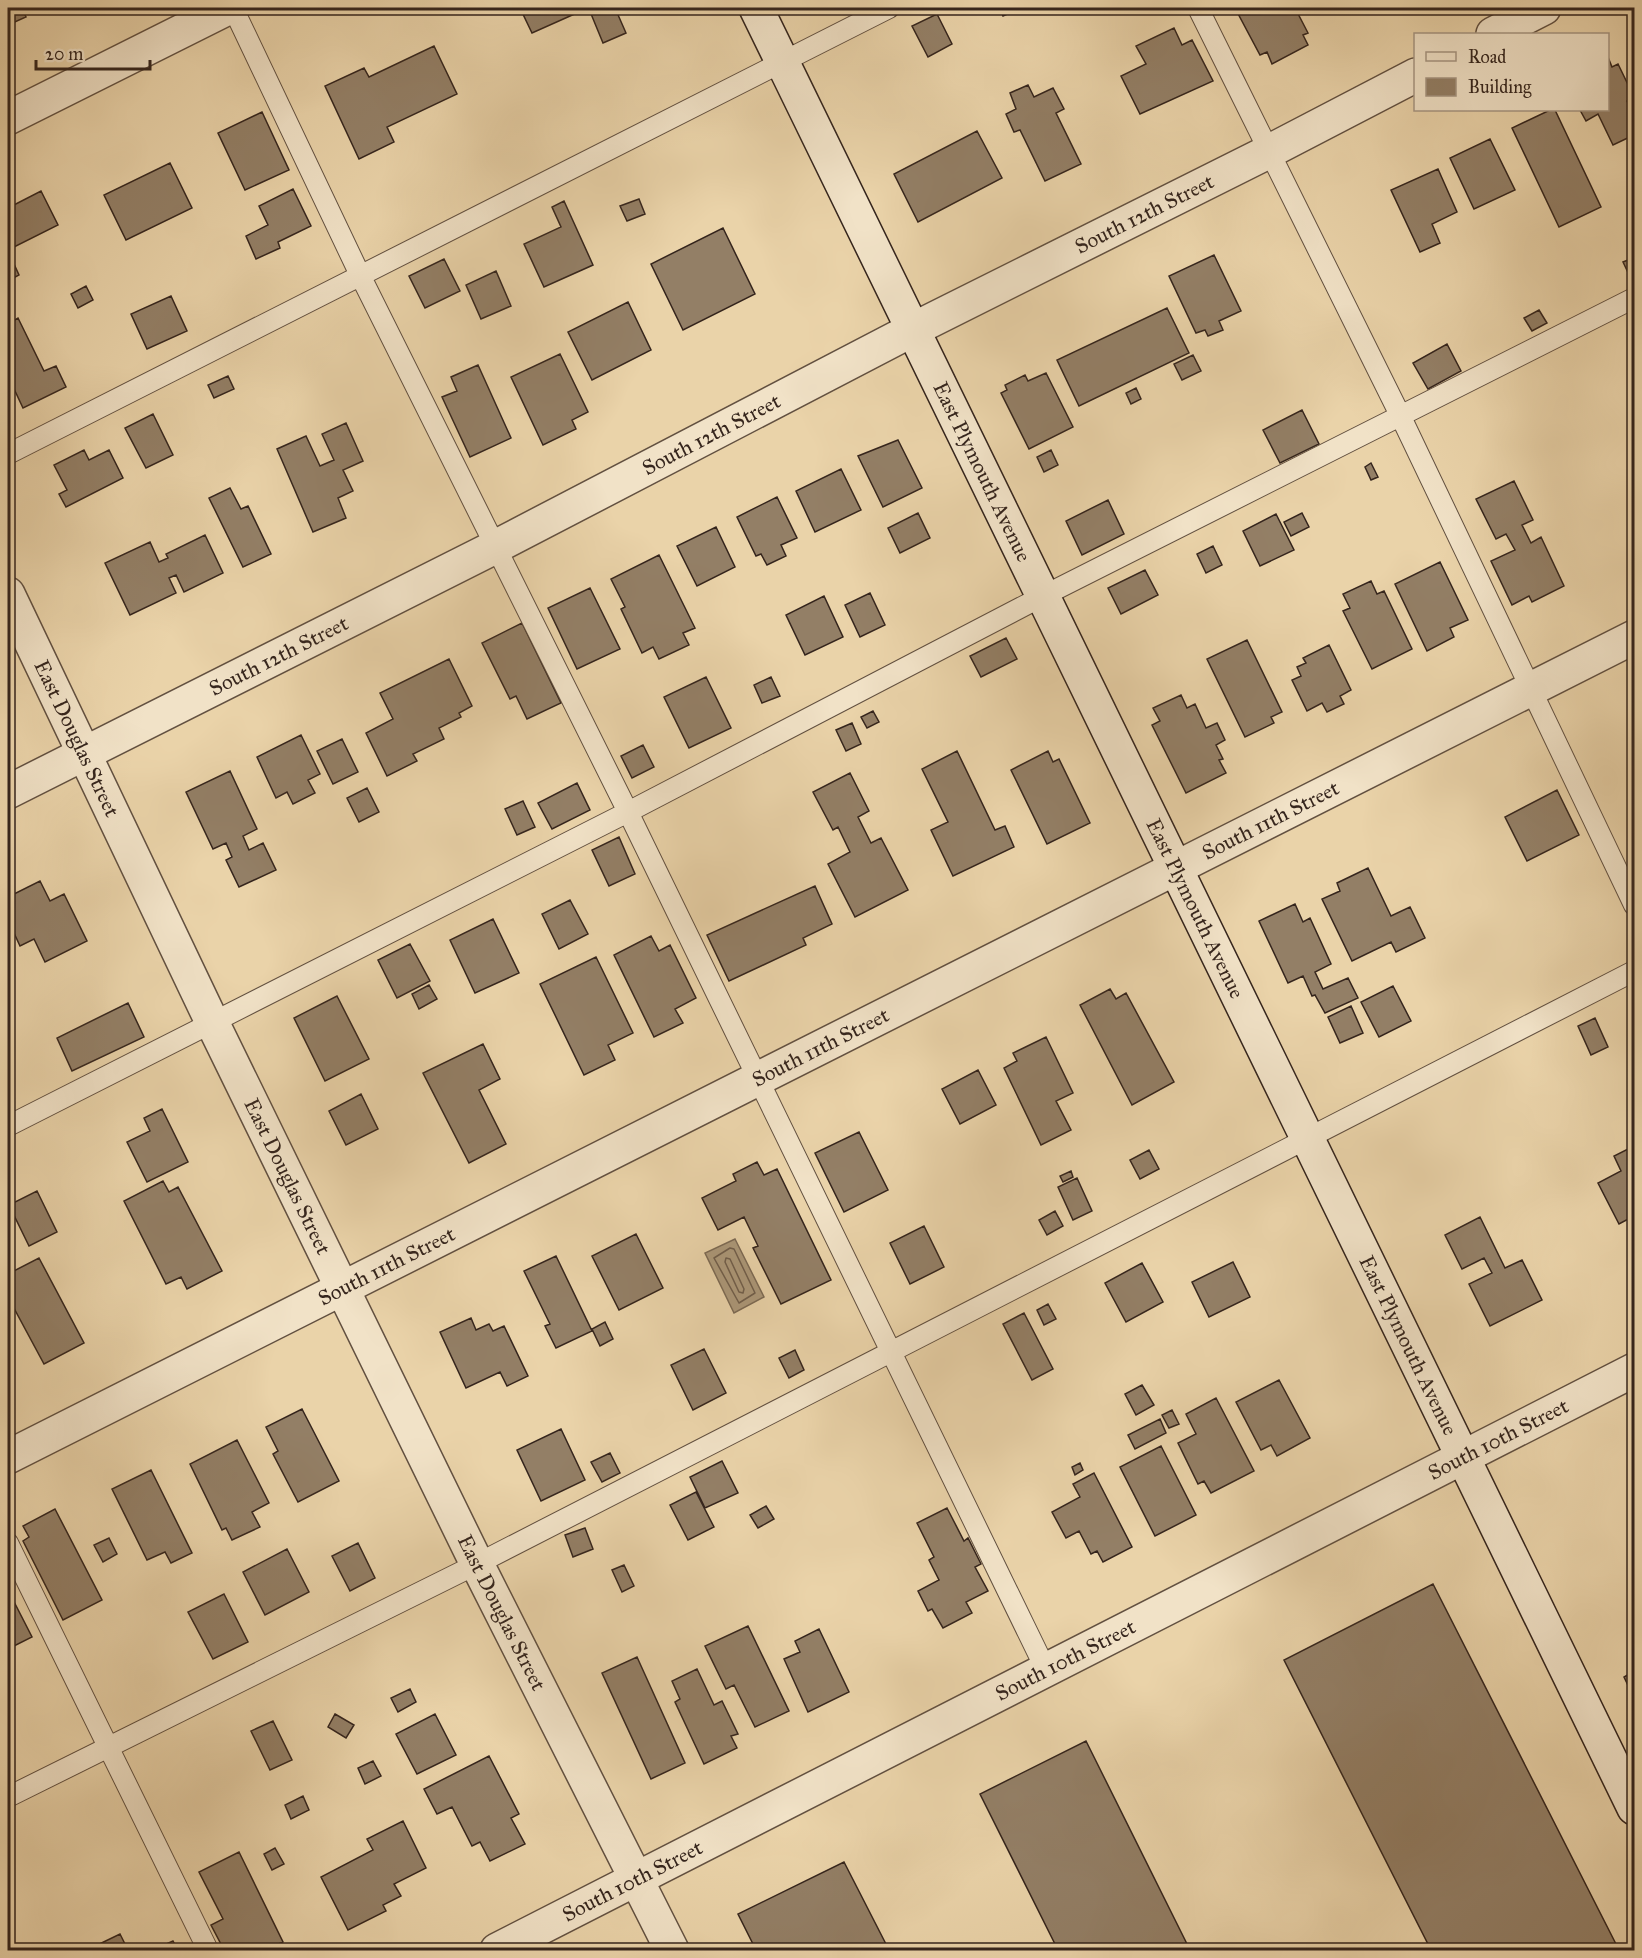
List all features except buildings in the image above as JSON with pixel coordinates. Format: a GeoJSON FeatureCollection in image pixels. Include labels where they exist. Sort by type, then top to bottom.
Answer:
{"type":"FeatureCollection","features":[{"type":"Feature","properties":{"kind":"street"},"geometry":{"type":"LineString","coordinates":[[8,118],[228,8]]}},
{"type":"Feature","properties":{"kind":"street","name":"East Plymouth Avenue"},"geometry":{"type":"LineString","coordinates":[[756,8],[1462,1458],[1627,1772],[1635,1808]]}},
{"type":"Feature","properties":{"kind":"street"},"geometry":{"type":"LineString","coordinates":[[1494,33],[1544,8]]}},
{"type":"Feature","properties":{"kind":"street","name":"South 12th Street"},"geometry":{"type":"LineString","coordinates":[[8,792],[497,546],[914,329],[1268,152],[1414,76]]}},
{"type":"Feature","properties":{"kind":"street","name":"East Douglas Street"},"geometry":{"type":"LineString","coordinates":[[8,594],[212,1022],[477,1564],[672,1950]]}},
{"type":"Feature","properties":{"kind":"street","name":"South 11th Street"},"geometry":{"type":"LineString","coordinates":[[8,1457],[1635,637]]}},
{"type":"Feature","properties":{"kind":"street","name":"South 10th Street"},"geometry":{"type":"LineString","coordinates":[[496,1950],[1635,1370]]}},
{"type":"Feature","properties":{"kind":"lane"},"geometry":{"type":"LineString","coordinates":[[232,8],[360,276],[628,812],[1046,1670]]}},
{"type":"Feature","properties":{"kind":"lane"},"geometry":{"type":"LineString","coordinates":[[8,454],[889,8]]}},
{"type":"Feature","properties":{"kind":"lane"},"geometry":{"type":"LineString","coordinates":[[1198,8],[1400,415],[1635,905]]}},
{"type":"Feature","properties":{"kind":"lane"},"geometry":{"type":"LineString","coordinates":[[8,1126],[628,812],[1043,596],[1635,298]]}},
{"type":"Feature","properties":{"kind":"lane"},"geometry":{"type":"LineString","coordinates":[[8,1797],[477,1564],[1635,971]]}},
{"type":"Feature","properties":{"kind":"lane"},"geometry":{"type":"LineString","coordinates":[[8,1543],[208,1950]]}},
{"type":"Feature","properties":{"kind":"water"},"geometry":{"type":"Polygon","coordinates":[[[735,1239],[764,1297],[734,1313],[705,1253],[735,1239]]]}}]}
